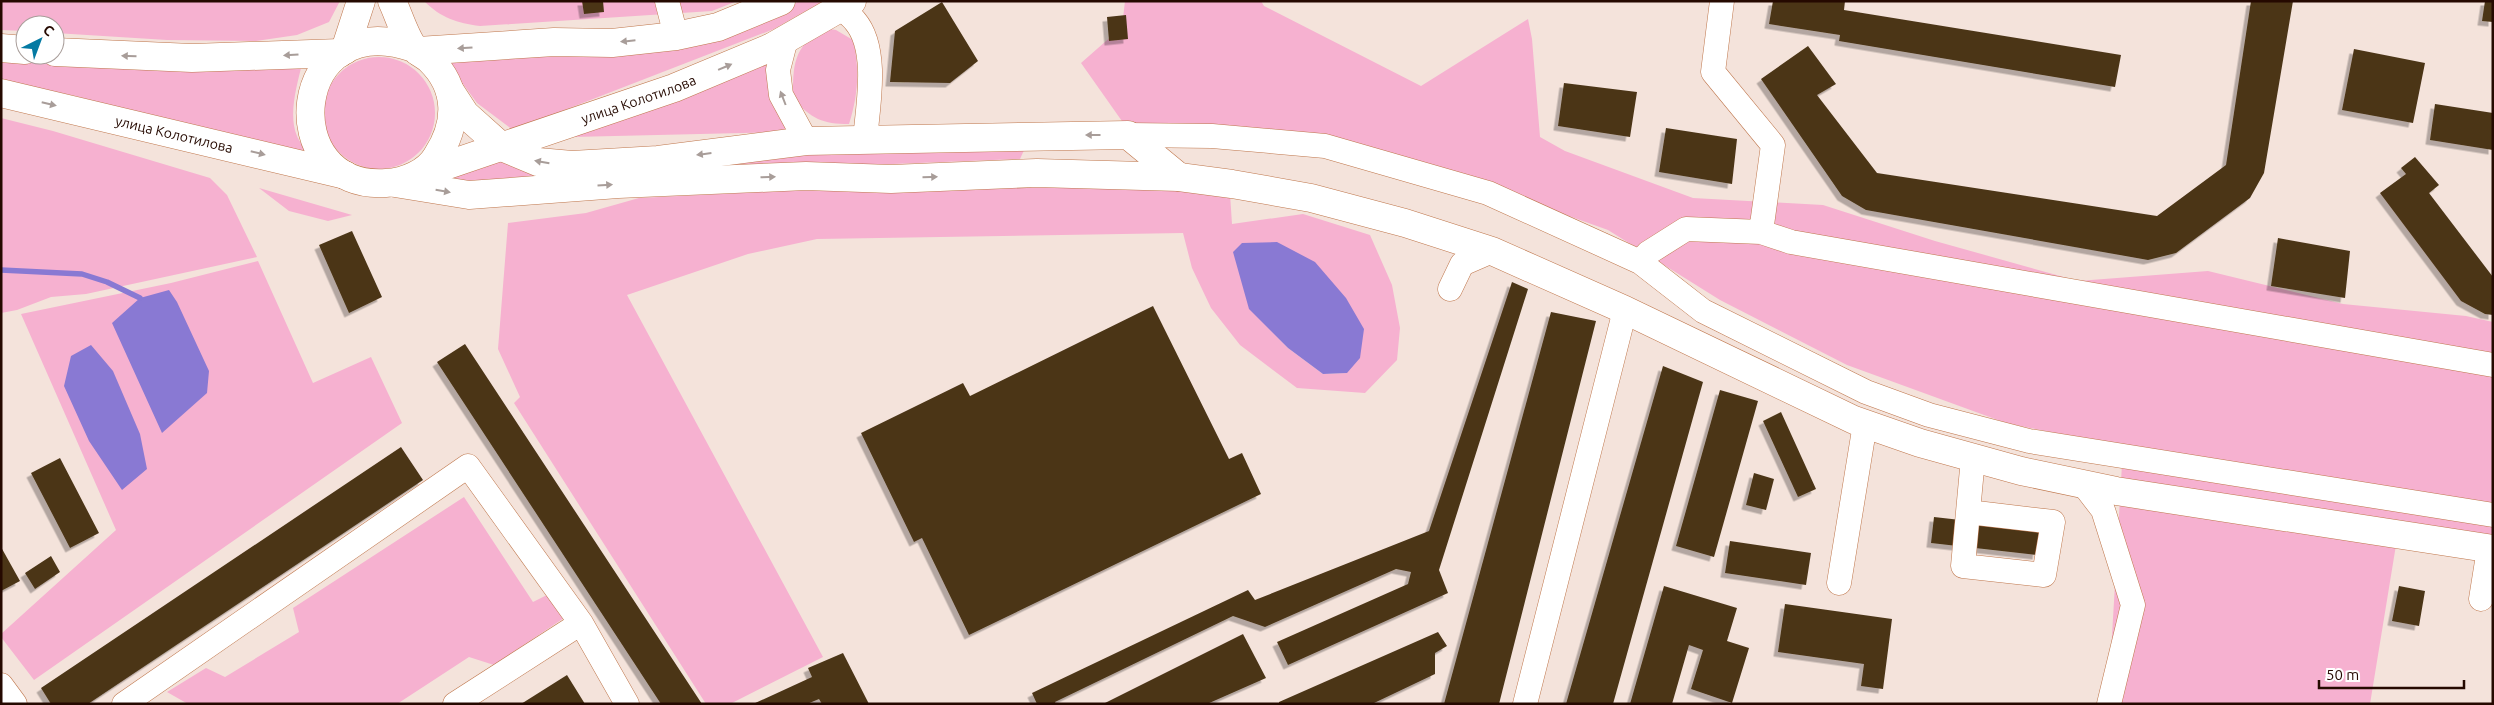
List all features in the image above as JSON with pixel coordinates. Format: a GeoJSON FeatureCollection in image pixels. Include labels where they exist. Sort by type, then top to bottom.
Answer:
{"type":"FeatureCollection","features":[{"type":"Feature","properties":{"kind":"main road"},"geometry":{"type":"LineString","coordinates":[[343,52],[362,1]]}},
{"type":"Feature","properties":{"kind":"main road"},"geometry":{"type":"LineString","coordinates":[[392,1],[416,50]]}},
{"type":"Feature","properties":{"kind":"main road","name":"улица Колотилова"},"geometry":{"type":"LineString","coordinates":[[416,50],[554,42],[612,43],[676,36],[718,27],[781,1]]}},
{"type":"Feature","properties":{"kind":"main road","name":"улица Колотилова"},"geometry":{"type":"LineString","coordinates":[[1,93],[346,175],[369,184],[405,179],[674,88],[772,47],[847,5]]}},
{"type":"Feature","properties":{"kind":"main road","name":"улица Колотилова"},"geometry":{"type":"LineString","coordinates":[[346,175],[327,160],[314,139],[309,116],[312,92],[322,70],[343,52],[357,44],[376,40],[395,42],[416,50],[429,59],[442,74],[450,91],[453,116],[448,140],[434,161],[405,179]]}},
{"type":"Feature","properties":{"kind":"main road"},"geometry":{"type":"LineString","coordinates":[[1,48],[15,49]]}},
{"type":"Feature","properties":{"kind":"main road","name":"улица Колотилова"},"geometry":{"type":"LineString","coordinates":[[65,52],[192,58],[343,52]]}},
{"type":"Feature","properties":{"kind":"main road"},"geometry":{"type":"LineString","coordinates":[[450,91],[465,114],[502,147],[538,162],[572,165],[658,160],[806,141],[1128,135],[1179,177]]}},
{"type":"Feature","properties":{"kind":"main road"},"geometry":{"type":"LineString","coordinates":[[405,179],[469,195],[618,184],[806,176],[891,179],[1037,173],[1179,177],[1311,198],[1404,223],[1492,252],[1625,310],[1865,424],[1920,443],[1973,458],[2083,484],[2229,509],[2491,549]]}},
{"type":"Feature","properties":{"kind":"street"},"geometry":{"type":"LineString","coordinates":[[667,1],[676,36]]}},
{"type":"Feature","properties":{"kind":"street"},"geometry":{"type":"LineString","coordinates":[[1722,1],[1712,72],[1773,145],[1760,232]]}},
{"type":"Feature","properties":{"kind":"street"},"geometry":{"type":"LineString","coordinates":[[847,5],[865,39],[871,76],[865,139]]}},
{"type":"Feature","properties":{"kind":"street"},"geometry":{"type":"LineString","coordinates":[[786,39],[778,70],[781,95],[806,141]]}},
{"type":"Feature","properties":{"kind":"street"},"geometry":{"type":"LineString","coordinates":[[1128,135],[1212,136],[1325,146],[1488,193],[1640,262],[1703,311],[1866,392],[1929,416],[2029,441],[2493,515]]}},
{"type":"Feature","properties":{"kind":"street"},"geometry":{"type":"LineString","coordinates":[[1640,262],[1648,253],[1686,229],[1760,232],[1791,242],[2493,365]]}},
{"type":"Feature","properties":{"kind":"street"},"geometry":{"type":"LineString","coordinates":[[1450,289],[1462,264],[1492,252]]}},
{"type":"Feature","properties":{"kind":"street"},"geometry":{"type":"LineString","coordinates":[[1525,704],[1625,310]]}},
{"type":"Feature","properties":{"kind":"street"},"geometry":{"type":"LineString","coordinates":[[1839,583],[1865,424]]}},
{"type":"Feature","properties":{"kind":"street"},"geometry":{"type":"LineString","coordinates":[[1968,512],[1973,458]]}},
{"type":"Feature","properties":{"kind":"street"},"geometry":{"type":"LineString","coordinates":[[124,704],[148,697],[468,466],[581,623],[628,704]]}},
{"type":"Feature","properties":{"kind":"street"},"geometry":{"type":"LineString","coordinates":[[2083,484],[2103,510],[2133,604],[2109,704]]}},
{"type":"Feature","properties":{"kind":"street"},"geometry":{"type":"LineString","coordinates":[[2481,599],[2491,549]]}},
{"type":"Feature","properties":{"kind":"street"},"geometry":{"type":"LineString","coordinates":[[455,704],[581,623]]}},
{"type":"Feature","properties":{"kind":"street"},"geometry":{"type":"LineString","coordinates":[[1,685],[15,704]]}},
{"type":"Feature","properties":{"kind":"shaded area"},"geometry":{"type":"Polygon","coordinates":[[[1,1],[340,1],[329,22],[297,35],[256,41],[167,40],[65,34],[65,15],[15,15],[15,31],[1,30],[1,1]]]}},
{"type":"Feature","properties":{"kind":"shaded area"},"geometry":{"type":"Polygon","coordinates":[[[424,1],[737,1],[712,11],[480,26],[443,16],[424,1]]]}},
{"type":"Feature","properties":{"kind":"shaded area"},"geometry":{"type":"Polygon","coordinates":[[[799,1],[823,1],[774,29],[513,130],[477,103],[441,54],[786,9],[799,1]]]}},
{"type":"Feature","properties":{"kind":"shaded area"},"geometry":{"type":"Polygon","coordinates":[[[1125,1],[1261,1],[1264,6],[1421,86],[1528,19],[1532,39],[1540,137],[1565,151],[1693,198],[1823,205],[1935,241],[2078,281],[2208,271],[2343,304],[2466,316],[2493,322],[2493,561],[2396,545],[2370,704],[2108,704],[2123,447],[2006,423],[1847,365],[1720,300],[1608,230],[1434,168],[1124,124],[1081,63],[1122,27],[1125,1]]]}},
{"type":"Feature","properties":{"kind":"shaded area"},"geometry":{"type":"Polygon","coordinates":[[[823,28],[836,30],[853,40],[857,61],[857,82],[849,124],[832,123],[818,119],[806,111],[793,98],[793,76],[800,50],[813,35],[823,28]]]}},
{"type":"Feature","properties":{"kind":"shaded area"},"geometry":{"type":"Polygon","coordinates":[[[379,57],[401,61],[419,73],[431,91],[435,113],[431,135],[419,153],[401,165],[379,169],[357,165],[339,153],[327,135],[323,113],[327,91],[339,73],[357,61],[379,57]]]}},
{"type":"Feature","properties":{"kind":"shaded area"},"geometry":{"type":"Polygon","coordinates":[[[1,58],[15,59],[15,65],[65,65],[65,62],[218,70],[302,64],[294,100],[293,119],[297,136],[308,153],[151,117],[76,96],[1,81],[1,58]]]}},
{"type":"Feature","properties":{"kind":"shaded area"},"geometry":{"type":"Polygon","coordinates":[[[772,59],[769,90],[778,114],[790,132],[572,137],[772,59]]]}},
{"type":"Feature","properties":{"kind":"shaded area"},"geometry":{"type":"Polygon","coordinates":[[[1,118],[53,131],[210,178],[227,195],[257,257],[86,294],[51,297],[17,310],[1,313],[1,118]]]}},
{"type":"Feature","properties":{"kind":"shaded area"},"geometry":{"type":"Polygon","coordinates":[[[1025,148],[1020,159],[440,182],[511,156],[1025,148]]]}},
{"type":"Feature","properties":{"kind":"shaded area"},"geometry":{"type":"Polygon","coordinates":[[[917,184],[1073,184],[1230,194],[1232,224],[1303,214],[1370,235],[1392,285],[1400,328],[1397,360],[1365,393],[1297,388],[1240,345],[1211,308],[1192,268],[1183,233],[817,239],[748,254],[627,295],[823,657],[730,704],[706,704],[514,403],[520,397],[498,349],[508,223],[586,213],[639,198],[917,184]],[[1250,309],[1288,348],[1323,374],[1347,373],[1250,309]]]}},
{"type":"Feature","properties":{"kind":"shaded area"},"geometry":{"type":"Polygon","coordinates":[[[259,188],[352,215],[328,221],[289,211],[259,188]]]}},
{"type":"Feature","properties":{"kind":"shaded area"},"geometry":{"type":"Polygon","coordinates":[[[1277,242],[1315,262],[1346,298],[1364,329],[1360,358],[1347,373],[1323,374],[1288,348],[1249,309],[1233,252],[1242,243],[1277,242]]]}},
{"type":"Feature","properties":{"kind":"shaded area"},"geometry":{"type":"Polygon","coordinates":[[[258,261],[313,383],[371,357],[402,423],[34,680],[1,637],[1,634],[116,530],[21,314],[171,283],[258,261]]]}},
{"type":"Feature","properties":{"kind":"shaded area"},"geometry":{"type":"Polygon","coordinates":[[[169,290],[177,302],[209,371],[207,393],[162,433],[112,323],[140,298],[169,290]]]}},
{"type":"Feature","properties":{"kind":"shaded area"},"geometry":{"type":"Polygon","coordinates":[[[91,345],[113,371],[140,434],[147,469],[122,490],[89,441],[64,386],[71,356],[91,345]]]}},
{"type":"Feature","properties":{"kind":"shaded area"},"geometry":{"type":"Polygon","coordinates":[[[464,497],[533,602],[549,594],[564,618],[494,665],[469,657],[397,704],[188,704],[167,692],[206,668],[225,677],[299,632],[293,608],[464,497]]]}},
{"type":"Feature","properties":{"kind":"building"},"geometry":{"type":"Polygon","coordinates":[[[582,1],[603,1],[604,12],[584,14],[582,1]]]}},
{"type":"Feature","properties":{"kind":"building"},"geometry":{"type":"Polygon","coordinates":[[[1773,1],[1845,1],[1844,10],[2121,55],[2115,87],[1839,41],[1840,35],[1769,24],[1773,1]]]}},
{"type":"Feature","properties":{"kind":"building"},"geometry":{"type":"Polygon","coordinates":[[[2251,1],[2293,1],[2264,173],[2250,198],[2176,253],[2148,260],[1866,210],[1842,196],[1761,79],[1808,46],[1836,84],[1817,95],[1877,173],[2157,216],[2226,165],[2251,1]]]}},
{"type":"Feature","properties":{"kind":"building"},"geometry":{"type":"Polygon","coordinates":[[[2485,1],[2493,1],[2493,22],[2482,21],[2485,1]]]}},
{"type":"Feature","properties":{"kind":"building"},"geometry":{"type":"Polygon","coordinates":[[[942,2],[978,61],[950,83],[890,82],[895,31],[942,2]]]}},
{"type":"Feature","properties":{"kind":"building"},"geometry":{"type":"Polygon","coordinates":[[[1126,15],[1128,39],[1109,41],[1107,17],[1126,15]]]}},
{"type":"Feature","properties":{"kind":"building"},"geometry":{"type":"Polygon","coordinates":[[[2354,49],[2425,63],[2413,123],[2342,110],[2354,49]]]}},
{"type":"Feature","properties":{"kind":"building"},"geometry":{"type":"Polygon","coordinates":[[[1564,83],[1637,92],[1630,137],[1558,126],[1564,83]]]}},
{"type":"Feature","properties":{"kind":"building"},"geometry":{"type":"Polygon","coordinates":[[[2435,104],[2493,113],[2493,150],[2430,140],[2435,104]]]}},
{"type":"Feature","properties":{"kind":"building"},"geometry":{"type":"Polygon","coordinates":[[[1666,128],[1737,139],[1732,184],[1659,172],[1666,128]]]}},
{"type":"Feature","properties":{"kind":"building"},"geometry":{"type":"Polygon","coordinates":[[[2415,157],[2439,185],[2429,193],[2493,277],[2493,315],[2485,314],[2461,301],[2380,193],[2406,174],[2401,168],[2415,157]]]}},
{"type":"Feature","properties":{"kind":"building"},"geometry":{"type":"Polygon","coordinates":[[[352,231],[382,297],[349,313],[319,245],[352,231]]]}},
{"type":"Feature","properties":{"kind":"building"},"geometry":{"type":"Polygon","coordinates":[[[2278,238],[2350,251],[2345,298],[2271,286],[2278,238]]]}},
{"type":"Feature","properties":{"kind":"building"},"geometry":{"type":"Polygon","coordinates":[[[1512,282],[1528,289],[1439,570],[1448,593],[1288,665],[1277,642],[1408,584],[1411,572],[1396,569],[1265,627],[1233,616],[1055,702],[1056,704],[1037,704],[1032,693],[1248,590],[1255,600],[1429,531],[1512,282]]]}},
{"type":"Feature","properties":{"kind":"building"},"geometry":{"type":"Polygon","coordinates":[[[1153,306],[1229,459],[1242,453],[1261,494],[969,635],[922,538],[914,542],[861,433],[963,383],[970,396],[1153,306]]]}},
{"type":"Feature","properties":{"kind":"building"},"geometry":{"type":"Polygon","coordinates":[[[1551,312],[1596,321],[1499,704],[1444,704],[1551,312]]]}},
{"type":"Feature","properties":{"kind":"building"},"geometry":{"type":"Polygon","coordinates":[[[465,344],[702,704],[661,704],[437,362],[465,344]]]}},
{"type":"Feature","properties":{"kind":"building"},"geometry":{"type":"Polygon","coordinates":[[[1663,366],[1703,382],[1613,704],[1566,704],[1663,366]]]}},
{"type":"Feature","properties":{"kind":"building"},"geometry":{"type":"Polygon","coordinates":[[[1720,390],[1758,401],[1714,557],[1676,546],[1720,390]]]}},
{"type":"Feature","properties":{"kind":"building"},"geometry":{"type":"Polygon","coordinates":[[[1781,412],[1816,489],[1798,497],[1763,421],[1781,412]]]}},
{"type":"Feature","properties":{"kind":"building"},"geometry":{"type":"Polygon","coordinates":[[[401,447],[423,480],[88,704],[51,704],[41,688],[401,447]]]}},
{"type":"Feature","properties":{"kind":"building"},"geometry":{"type":"Polygon","coordinates":[[[60,458],[99,533],[70,548],[31,473],[60,458]]]}},
{"type":"Feature","properties":{"kind":"building"},"geometry":{"type":"Polygon","coordinates":[[[1754,473],[1774,479],[1766,510],[1746,505],[1754,473]]]}},
{"type":"Feature","properties":{"kind":"building"},"geometry":{"type":"Polygon","coordinates":[[[1934,517],[2040,529],[2037,555],[1931,543],[1934,517]]]}},
{"type":"Feature","properties":{"kind":"building"},"geometry":{"type":"Polygon","coordinates":[[[1730,541],[1811,553],[1806,585],[1725,573],[1730,541]]]}},
{"type":"Feature","properties":{"kind":"building"},"geometry":{"type":"Polygon","coordinates":[[[1,547],[20,581],[1,591],[1,547]]]}},
{"type":"Feature","properties":{"kind":"building"},"geometry":{"type":"Polygon","coordinates":[[[51,556],[60,572],[35,589],[25,573],[51,556]]]}},
{"type":"Feature","properties":{"kind":"building"},"geometry":{"type":"Polygon","coordinates":[[[1664,586],[1737,608],[1727,641],[1749,648],[1732,703],[1691,689],[1703,650],[1689,645],[1672,704],[1630,704],[1664,586]]]}},
{"type":"Feature","properties":{"kind":"building"},"geometry":{"type":"Polygon","coordinates":[[[2399,586],[2425,591],[2419,626],[2392,621],[2399,586]]]}},
{"type":"Feature","properties":{"kind":"building"},"geometry":{"type":"Polygon","coordinates":[[[1785,604],[1892,619],[1883,689],[1861,686],[1864,664],[1778,652],[1785,604]]]}},
{"type":"Feature","properties":{"kind":"building"},"geometry":{"type":"Polygon","coordinates":[[[1438,632],[1447,646],[1435,653],[1435,674],[1372,704],[1279,704],[1279,702],[1438,632]]]}},
{"type":"Feature","properties":{"kind":"building"},"geometry":{"type":"Polygon","coordinates":[[[1243,634],[1266,678],[1207,704],[1103,704],[1243,634]]]}},
{"type":"Feature","properties":{"kind":"building"},"geometry":{"type":"Polygon","coordinates":[[[843,653],[869,704],[822,704],[819,699],[807,704],[753,704],[812,677],[808,668],[843,653]]]}},
{"type":"Feature","properties":{"kind":"building"},"geometry":{"type":"Polygon","coordinates":[[[567,675],[585,704],[521,704],[567,675]]]}},
{"type":"Feature","properties":{"kind":"waterway"},"geometry":{"type":"LineString","coordinates":[[1,270],[82,274],[107,282],[140,298]]}}]}
